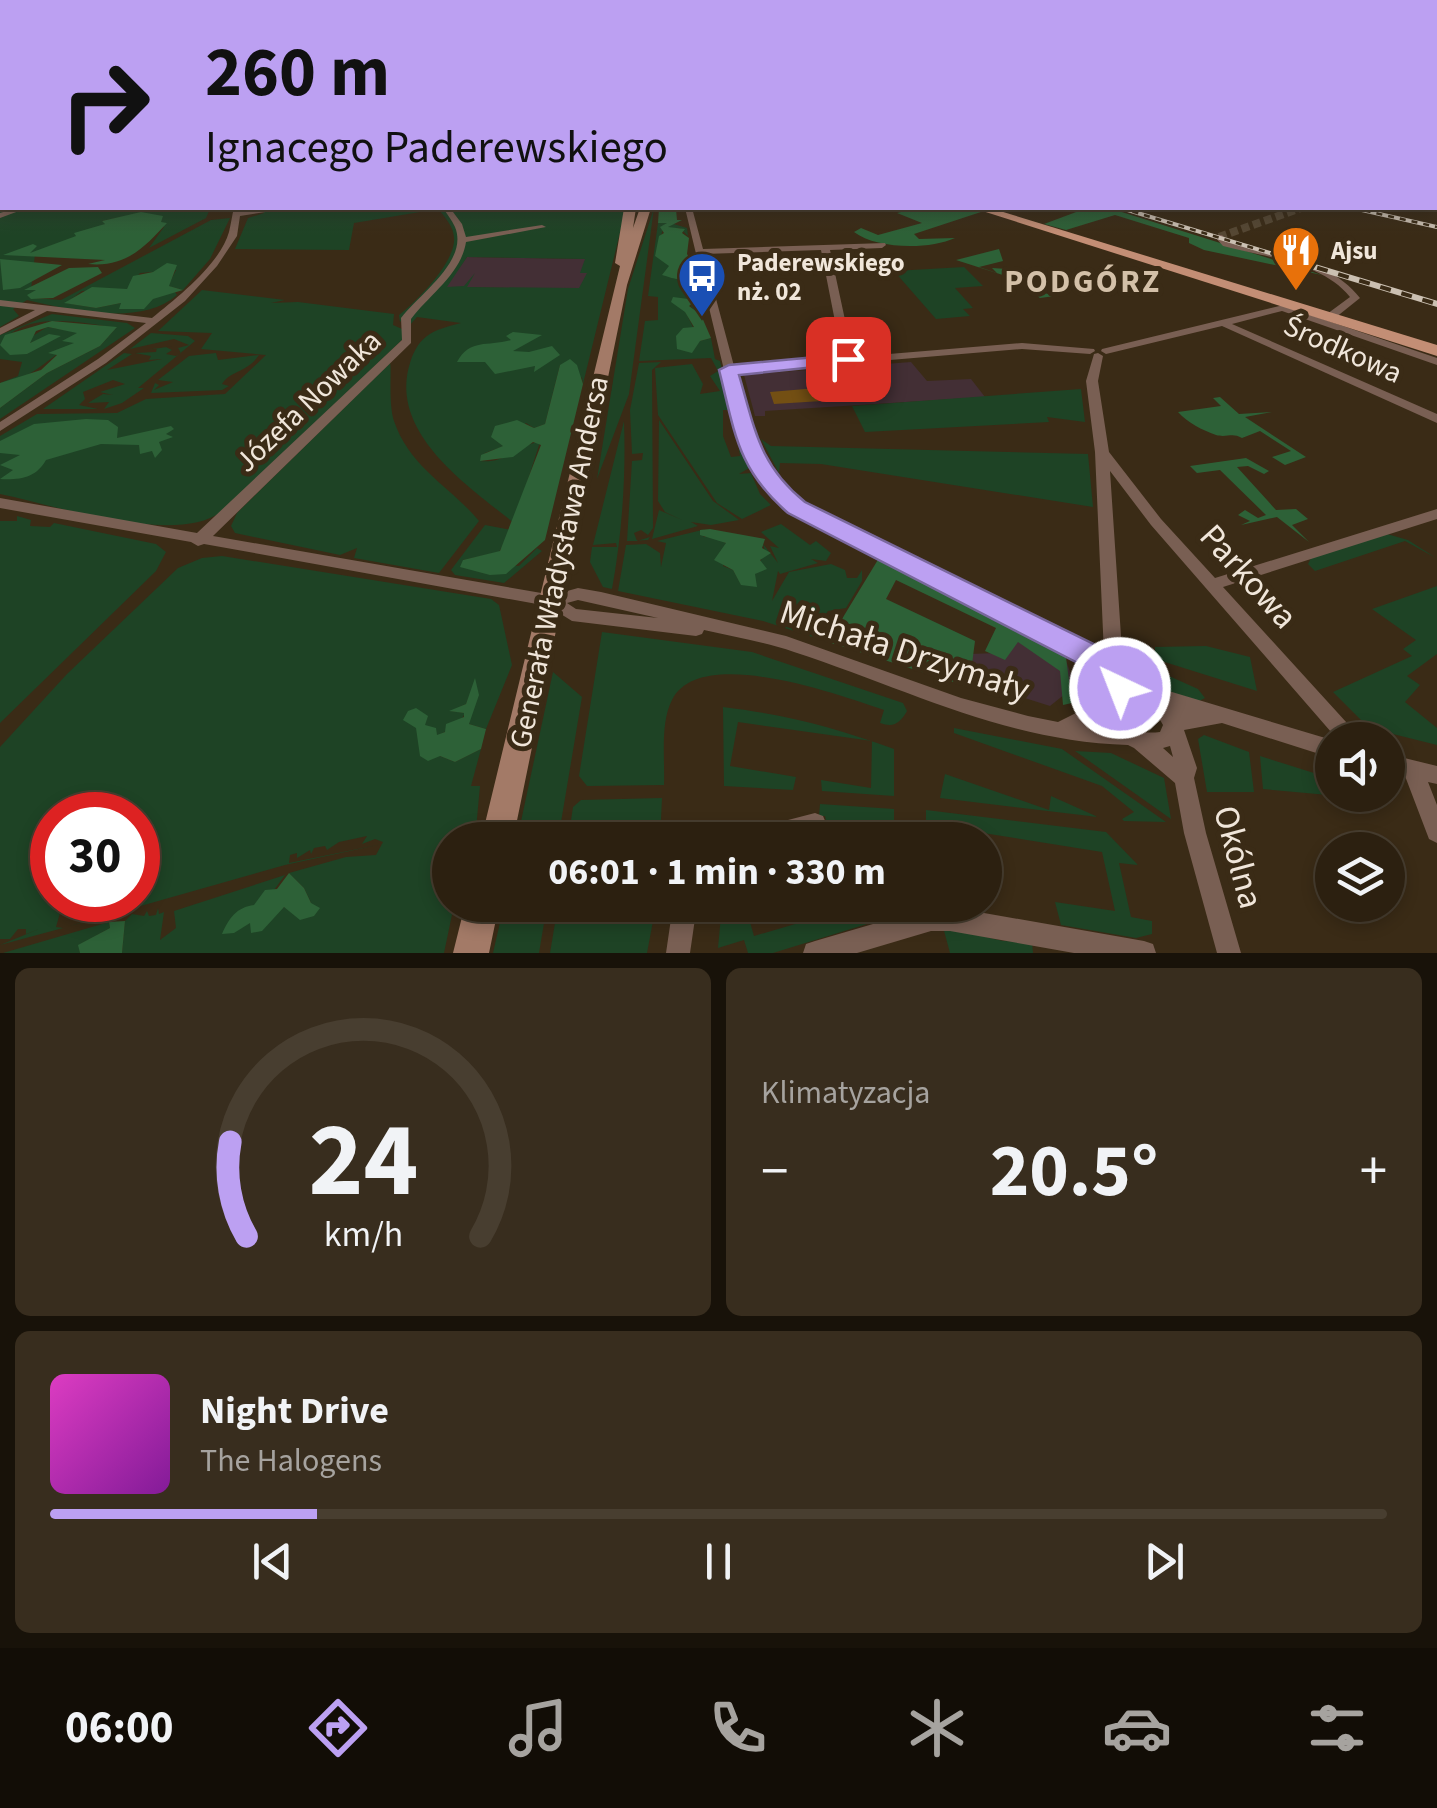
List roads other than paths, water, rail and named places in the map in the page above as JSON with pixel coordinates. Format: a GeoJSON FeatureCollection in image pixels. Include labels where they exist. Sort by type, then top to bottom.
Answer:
{"type":"FeatureCollection","features":[{"type":"Feature","properties":{"kind":"main road","name":"Generała Władysława Andersa"},"geometry":{"type":"LineString","coordinates":[[620,284],[621,251],[630,210]]}},
{"type":"Feature","properties":{"kind":"main road","name":"Generała Władysława Andersa"},"geometry":{"type":"LineString","coordinates":[[502,822],[620,284],[644,210]]}},
{"type":"Feature","properties":{"kind":"main road"},"geometry":{"type":"LineString","coordinates":[[986,210],[1437,352]]}},
{"type":"Feature","properties":{"kind":"main road"},"geometry":{"type":"LineString","coordinates":[[471,953],[478,922]]}},
{"type":"Feature","properties":{"kind":"street"},"geometry":{"type":"LineString","coordinates":[[448,210],[458,221],[464,240],[542,227]]}},
{"type":"Feature","properties":{"kind":"street"},"geometry":{"type":"LineString","coordinates":[[688,210],[754,459],[782,498],[1112,666]]}},
{"type":"Feature","properties":{"kind":"street"},"geometry":{"type":"LineString","coordinates":[[0,428],[154,322],[214,266],[232,237],[238,211]]}},
{"type":"Feature","properties":{"kind":"street"},"geometry":{"type":"LineString","coordinates":[[1219,237],[1223,243],[1306,267],[1342,283],[1355,298],[1331,316]]}},
{"type":"Feature","properties":{"kind":"street","name":"Józefa Nowaka"},"geometry":{"type":"LineString","coordinates":[[198,541],[407,341],[405,320],[456,260],[464,240]]}},
{"type":"Feature","properties":{"kind":"street"},"geometry":{"type":"LineString","coordinates":[[699,252],[882,244]]}},
{"type":"Feature","properties":{"kind":"street"},"geometry":{"type":"LineString","coordinates":[[825,247],[848,359]]}},
{"type":"Feature","properties":{"kind":"street"},"geometry":{"type":"LineString","coordinates":[[0,303],[154,322]]}},
{"type":"Feature","properties":{"kind":"street"},"geometry":{"type":"LineString","coordinates":[[729,370],[1022,346],[1098,353],[1228,325],[1290,307],[1437,362]]}},
{"type":"Feature","properties":{"kind":"street"},"geometry":{"type":"LineString","coordinates":[[0,332],[45,308]]}},
{"type":"Feature","properties":{"kind":"street","name":"Środkowa"},"geometry":{"type":"LineString","coordinates":[[1228,325],[1437,420]]}},
{"type":"Feature","properties":{"kind":"street"},"geometry":{"type":"LineString","coordinates":[[1098,353],[1092,381],[1102,452],[1116,694],[1108,720],[1133,739],[1167,738],[1172,724]]}},
{"type":"Feature","properties":{"kind":"street","name":"Parkowa"},"geometry":{"type":"LineString","coordinates":[[1102,452],[1334,722]]}},
{"type":"Feature","properties":{"kind":"street","name":"Michała Drzymały"},"geometry":{"type":"LineString","coordinates":[[0,503],[553,602],[572,615],[747,634],[802,648],[1007,721],[1086,738],[1133,739]]}},
{"type":"Feature","properties":{"kind":"street"},"geometry":{"type":"LineString","coordinates":[[1214,584],[1437,514]]}},
{"type":"Feature","properties":{"kind":"street"},"geometry":{"type":"LineString","coordinates":[[1116,694],[1222,717],[1315,744]]}},
{"type":"Feature","properties":{"kind":"street"},"geometry":{"type":"LineString","coordinates":[[1116,694],[1159,702],[1172,724]]}},
{"type":"Feature","properties":{"kind":"street","name":"Michała Drzymały"},"geometry":{"type":"LineString","coordinates":[[1062,730],[1088,717],[1116,694]]}},
{"type":"Feature","properties":{"kind":"street"},"geometry":{"type":"LineString","coordinates":[[1172,724],[1222,717]]}},
{"type":"Feature","properties":{"kind":"street","name":"Okólna"},"geometry":{"type":"LineString","coordinates":[[1172,724],[1187,768],[1184,778],[1229,953]]}},
{"type":"Feature","properties":{"kind":"street","name":"Okólna"},"geometry":{"type":"LineString","coordinates":[[1133,739],[1184,778]]}},
{"type":"Feature","properties":{"kind":"street"},"geometry":{"type":"LineString","coordinates":[[1405,768],[1437,775]]}},
{"type":"Feature","properties":{"kind":"street"},"geometry":{"type":"LineString","coordinates":[[1414,770],[1437,832]]}},
{"type":"Feature","properties":{"kind":"street"},"geometry":{"type":"LineString","coordinates":[[815,953],[931,919],[950,919],[1144,953]]}},
{"type":"Feature","properties":{"kind":"street"},"geometry":{"type":"LineString","coordinates":[[678,953],[683,922]]}},
{"type":"Feature","properties":{"kind":"tunnel"},"geometry":{"type":"LineString","coordinates":[[1219,237],[1295,210]]}},
{"type":"Feature","properties":{"kind":"railway"},"geometry":{"type":"LineString","coordinates":[[1128,210],[1283,257]]}},
{"type":"Feature","properties":{"kind":"railway"},"geometry":{"type":"LineString","coordinates":[[1362,210],[1437,227]]}},
{"type":"Feature","properties":{"kind":"railway"},"geometry":{"type":"LineString","coordinates":[[1275,255],[1437,304]]}},
{"type":"Feature","properties":{"kind":"place","name":"Ajsu"},"geometry":{"type":"Point","coordinates":[1296,292]}},
{"type":"Feature","properties":{"kind":"place","name":"Paderewskiego nż. 02"},"geometry":{"type":"Point","coordinates":[702,318]}},
{"type":"Feature","properties":{"kind":"district","name":"PODGÓRZ"},"geometry":{"type":"Point","coordinates":[1083,281]}}]}
